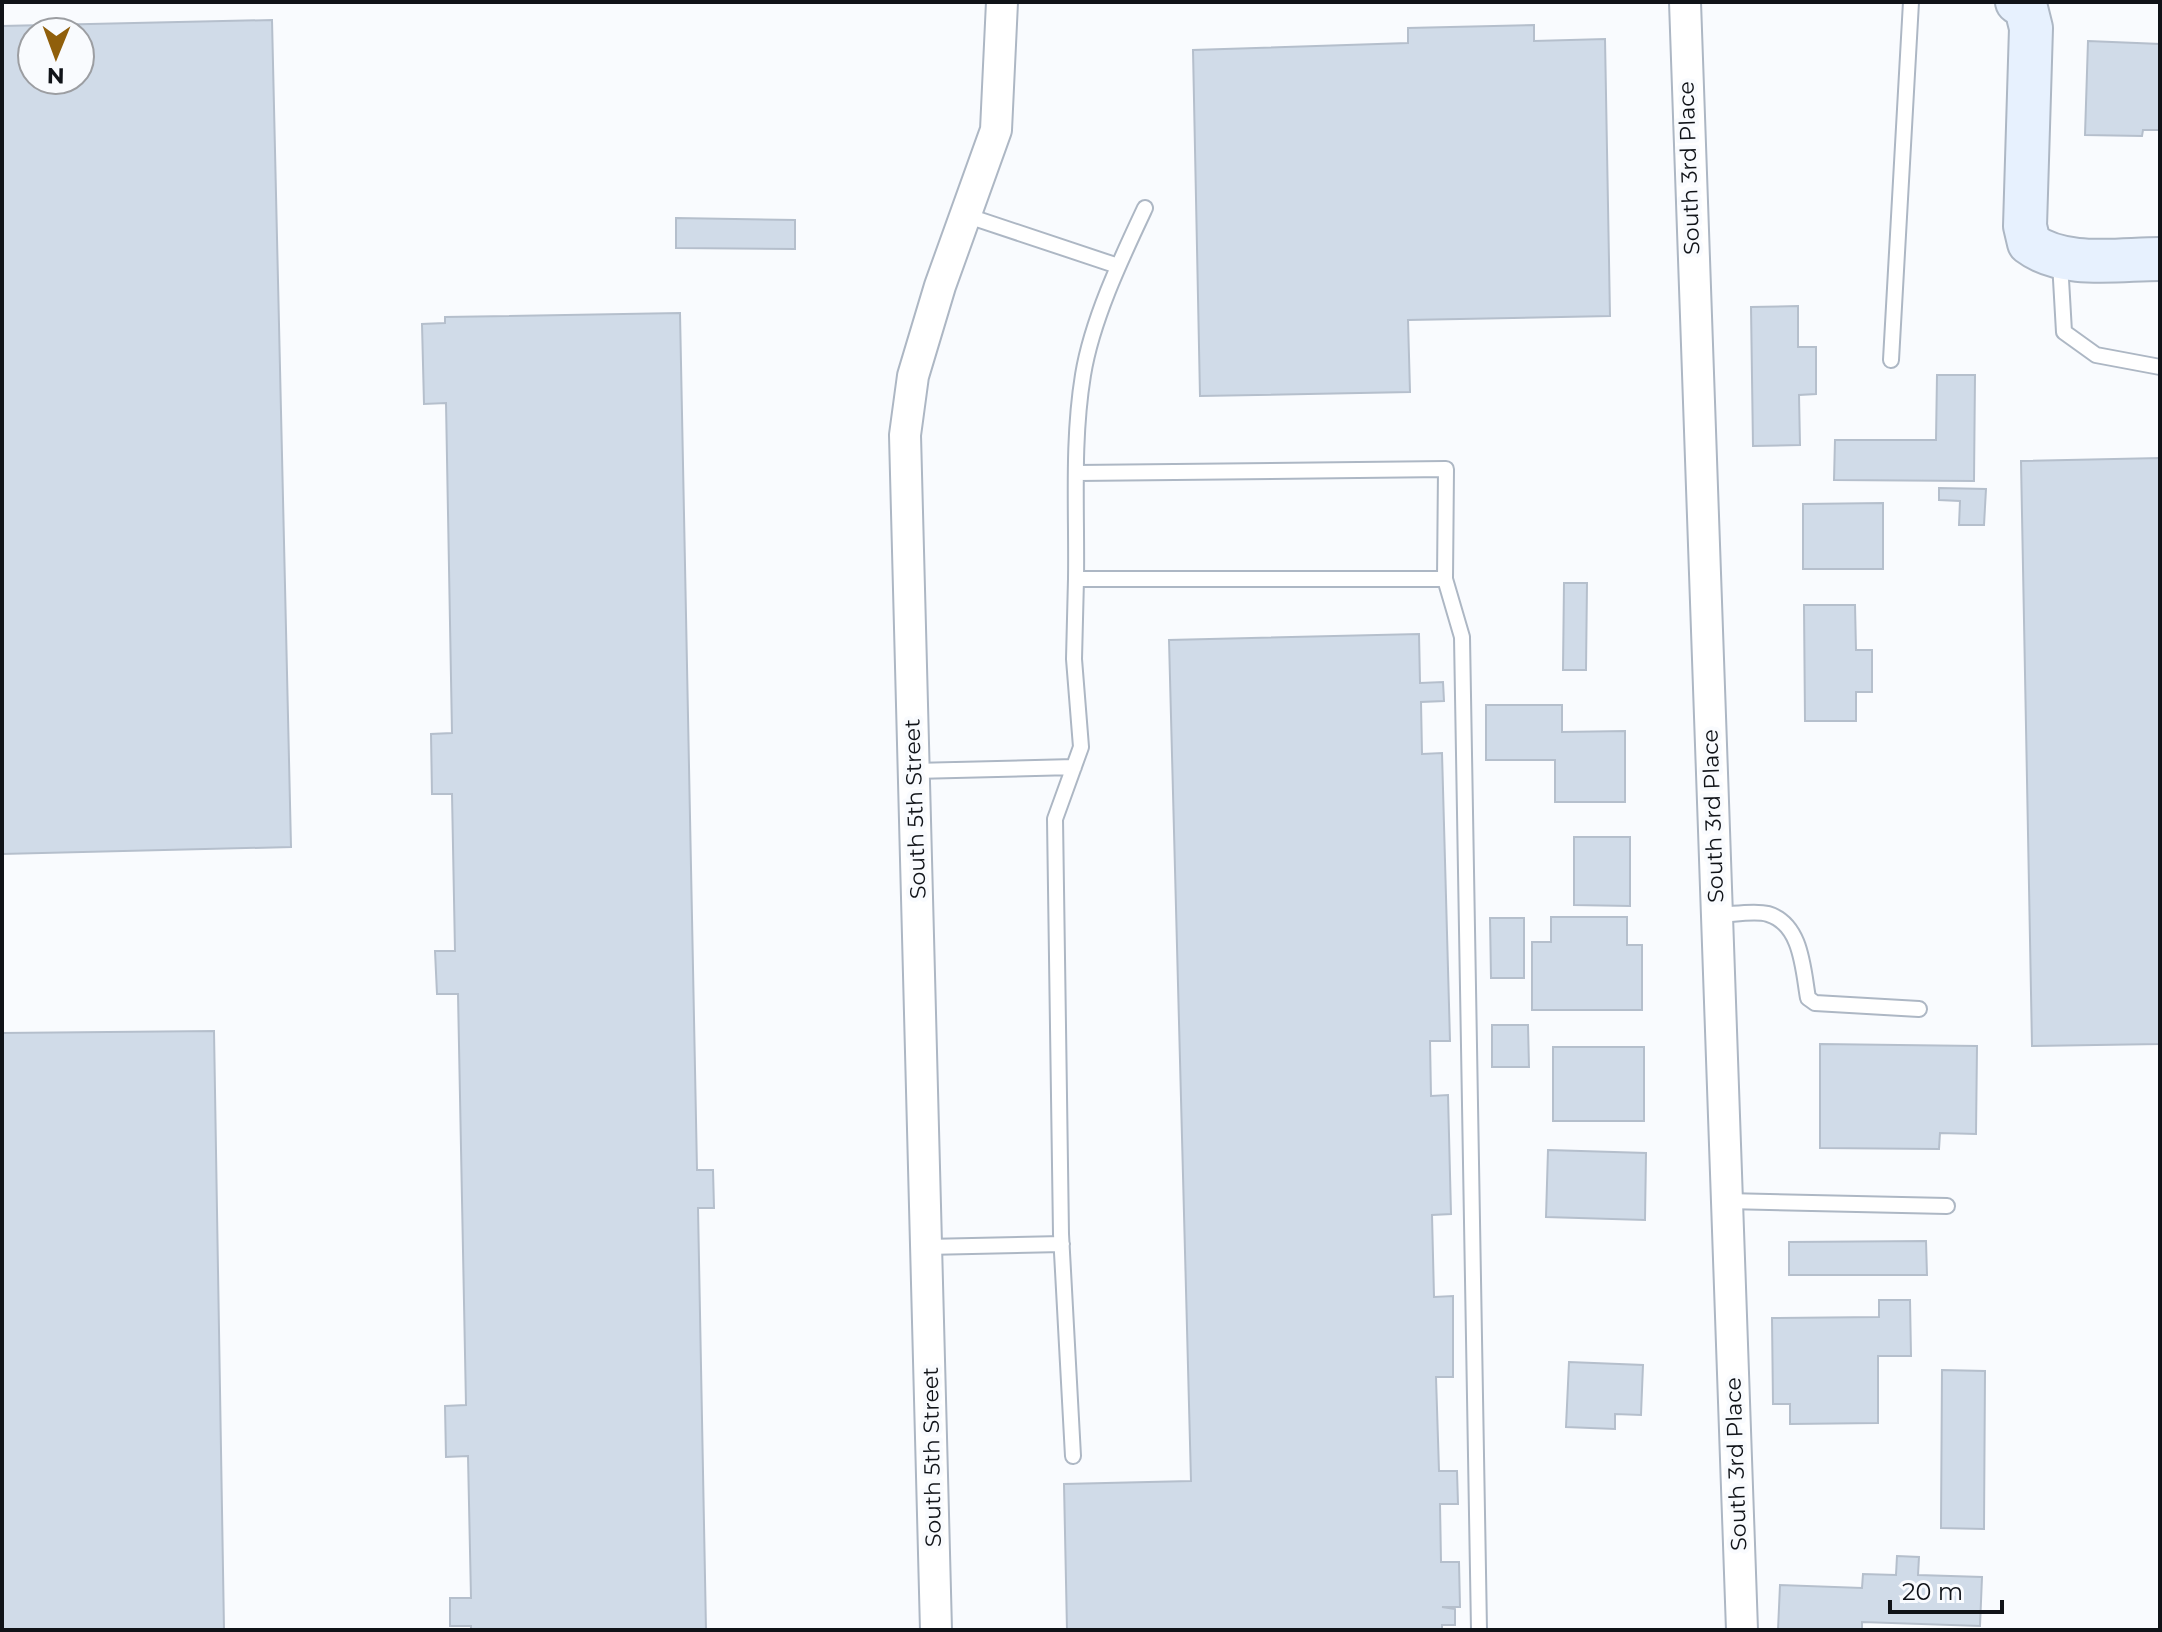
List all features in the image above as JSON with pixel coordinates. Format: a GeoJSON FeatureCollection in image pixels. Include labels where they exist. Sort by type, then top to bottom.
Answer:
{"type":"FeatureCollection","features":[{"type":"Feature","properties":{"kind":"street","name":"South 5th Street"},"geometry":{"type":"LineString","coordinates":[[936,1630],[905,435],[913,376],[996,130],[1002,2]]}},
{"type":"Feature","properties":{"kind":"street","name":"South 3rd Place"},"geometry":{"type":"LineString","coordinates":[[1685,2],[1742,1630]]}},
{"type":"Feature","properties":{"kind":"street"},"geometry":{"type":"LineString","coordinates":[[2017,2],[2026,8],[2031,28],[2025,226],[2029,243],[2043,254],[2060,258],[2160,259]]}},
{"type":"Feature","properties":{"kind":"lane"},"geometry":{"type":"LineString","coordinates":[[1891,360],[1911,2]]}},
{"type":"Feature","properties":{"kind":"lane"},"geometry":{"type":"LineString","coordinates":[[1073,1456],[1062,1244],[1055,819],[1081,747],[1074,659],[1077,473],[1083,373],[1118,266],[1145,208]]}},
{"type":"Feature","properties":{"kind":"lane"},"geometry":{"type":"LineString","coordinates":[[965,215],[1118,266]]}},
{"type":"Feature","properties":{"kind":"lane"},"geometry":{"type":"LineString","coordinates":[[2060,258],[2064,332],[2096,355],[2160,367]]}},
{"type":"Feature","properties":{"kind":"lane"},"geometry":{"type":"LineString","coordinates":[[1077,473],[1446,469],[1445,579],[1462,637],[1479,1630]]}},
{"type":"Feature","properties":{"kind":"lane"},"geometry":{"type":"LineString","coordinates":[[1076,579],[1445,579]]}},
{"type":"Feature","properties":{"kind":"lane"},"geometry":{"type":"LineString","coordinates":[[914,771],[1074,767]]}},
{"type":"Feature","properties":{"kind":"lane"},"geometry":{"type":"LineString","coordinates":[[1716,915],[1769,914],[1789,930],[1800,950],[1808,998],[1815,1003],[1919,1009]]}},
{"type":"Feature","properties":{"kind":"lane"},"geometry":{"type":"LineString","coordinates":[[1726,1201],[1947,1206]]}},
{"type":"Feature","properties":{"kind":"lane"},"geometry":{"type":"LineString","coordinates":[[926,1247],[1062,1244]]}},
{"type":"Feature","properties":{"kind":"building"},"geometry":{"type":"Polygon","coordinates":[[[272,20],[291,847],[2,854],[2,26],[16,26],[16,96],[96,96],[96,24],[272,20]]]}},
{"type":"Feature","properties":{"kind":"building"},"geometry":{"type":"Polygon","coordinates":[[[1534,25],[1534,41],[1605,39],[1610,316],[1408,320],[1410,392],[1200,396],[1193,50],[1408,43],[1408,28],[1534,25]]]}},
{"type":"Feature","properties":{"kind":"building"},"geometry":{"type":"Polygon","coordinates":[[[2088,41],[2160,44],[2160,130],[2143,130],[2142,136],[2085,135],[2088,41]]]}},
{"type":"Feature","properties":{"kind":"building"},"geometry":{"type":"Polygon","coordinates":[[[676,218],[795,220],[795,249],[676,248],[676,218]]]}},
{"type":"Feature","properties":{"kind":"building"},"geometry":{"type":"Polygon","coordinates":[[[1798,306],[1798,347],[1816,347],[1816,394],[1799,395],[1800,445],[1753,446],[1751,307],[1798,306]]]}},
{"type":"Feature","properties":{"kind":"building"},"geometry":{"type":"Polygon","coordinates":[[[680,313],[697,1170],[713,1170],[714,1208],[698,1208],[706,1630],[471,1630],[471,1626],[450,1626],[450,1598],[471,1598],[468,1456],[446,1457],[445,1406],[466,1405],[458,994],[437,994],[435,951],[455,951],[452,794],[432,794],[431,734],[452,733],[446,403],[424,404],[422,324],[445,323],[445,317],[680,313]]]}},
{"type":"Feature","properties":{"kind":"building"},"geometry":{"type":"Polygon","coordinates":[[[1937,375],[1975,375],[1974,481],[1834,480],[1835,440],[1936,440],[1937,375]]]}},
{"type":"Feature","properties":{"kind":"building"},"geometry":{"type":"Polygon","coordinates":[[[2160,458],[2160,1044],[2032,1046],[2021,461],[2160,458]]]}},
{"type":"Feature","properties":{"kind":"building"},"geometry":{"type":"Polygon","coordinates":[[[1939,488],[1986,489],[1984,525],[1959,525],[1960,501],[1939,500],[1939,488]]]}},
{"type":"Feature","properties":{"kind":"building"},"geometry":{"type":"Polygon","coordinates":[[[1883,503],[1883,569],[1803,569],[1803,504],[1883,503]]]}},
{"type":"Feature","properties":{"kind":"building"},"geometry":{"type":"Polygon","coordinates":[[[1564,583],[1587,583],[1586,670],[1563,670],[1564,583]]]}},
{"type":"Feature","properties":{"kind":"building"},"geometry":{"type":"Polygon","coordinates":[[[1804,605],[1855,605],[1856,650],[1872,650],[1872,692],[1856,692],[1856,721],[1805,721],[1804,605]]]}},
{"type":"Feature","properties":{"kind":"building"},"geometry":{"type":"Polygon","coordinates":[[[1419,634],[1420,683],[1443,682],[1444,701],[1421,702],[1422,754],[1442,753],[1450,1041],[1430,1041],[1431,1096],[1448,1095],[1451,1214],[1432,1215],[1434,1297],[1453,1296],[1453,1377],[1436,1377],[1439,1471],[1457,1471],[1458,1504],[1440,1504],[1441,1562],[1459,1562],[1460,1607],[1442,1607],[1455,1609],[1455,1625],[1442,1625],[1442,1630],[1067,1630],[1064,1484],[1191,1481],[1169,640],[1419,634]]]}},
{"type":"Feature","properties":{"kind":"building"},"geometry":{"type":"Polygon","coordinates":[[[1486,705],[1562,705],[1562,732],[1625,731],[1625,802],[1555,802],[1555,760],[1486,760],[1486,705]]]}},
{"type":"Feature","properties":{"kind":"building"},"geometry":{"type":"Polygon","coordinates":[[[1574,837],[1630,837],[1630,906],[1574,905],[1574,837]]]}},
{"type":"Feature","properties":{"kind":"building"},"geometry":{"type":"Polygon","coordinates":[[[1551,917],[1627,917],[1627,945],[1642,945],[1642,1010],[1532,1010],[1532,942],[1551,942],[1551,917]]]}},
{"type":"Feature","properties":{"kind":"building"},"geometry":{"type":"Polygon","coordinates":[[[1490,918],[1524,918],[1524,978],[1491,978],[1490,918]]]}},
{"type":"Feature","properties":{"kind":"building"},"geometry":{"type":"Polygon","coordinates":[[[1492,1025],[1528,1025],[1529,1067],[1492,1067],[1492,1025]]]}},
{"type":"Feature","properties":{"kind":"building"},"geometry":{"type":"Polygon","coordinates":[[[214,1031],[224,1630],[2,1630],[2,1033],[214,1031]]]}},
{"type":"Feature","properties":{"kind":"building"},"geometry":{"type":"Polygon","coordinates":[[[1820,1044],[1977,1046],[1976,1134],[1940,1133],[1939,1149],[1820,1148],[1820,1044]]]}},
{"type":"Feature","properties":{"kind":"building"},"geometry":{"type":"Polygon","coordinates":[[[1553,1047],[1644,1047],[1644,1121],[1553,1121],[1553,1047]]]}},
{"type":"Feature","properties":{"kind":"building"},"geometry":{"type":"Polygon","coordinates":[[[1548,1150],[1646,1153],[1645,1220],[1546,1217],[1548,1150]]]}},
{"type":"Feature","properties":{"kind":"building"},"geometry":{"type":"Polygon","coordinates":[[[1926,1241],[1927,1275],[1789,1275],[1789,1242],[1926,1241]]]}},
{"type":"Feature","properties":{"kind":"building"},"geometry":{"type":"Polygon","coordinates":[[[1879,1300],[1910,1300],[1911,1356],[1878,1356],[1878,1423],[1790,1424],[1790,1404],[1773,1404],[1772,1318],[1879,1317],[1879,1300]]]}},
{"type":"Feature","properties":{"kind":"building"},"geometry":{"type":"Polygon","coordinates":[[[1569,1362],[1643,1365],[1641,1415],[1615,1414],[1615,1429],[1566,1427],[1569,1362]]]}},
{"type":"Feature","properties":{"kind":"building"},"geometry":{"type":"Polygon","coordinates":[[[1942,1370],[1985,1371],[1984,1529],[1941,1528],[1942,1370]]]}},
{"type":"Feature","properties":{"kind":"building"},"geometry":{"type":"Polygon","coordinates":[[[1897,1556],[1919,1557],[1918,1575],[1982,1577],[1980,1626],[1862,1622],[1862,1630],[1778,1630],[1780,1585],[1862,1588],[1863,1574],[1896,1575],[1897,1556]]]}}]}
